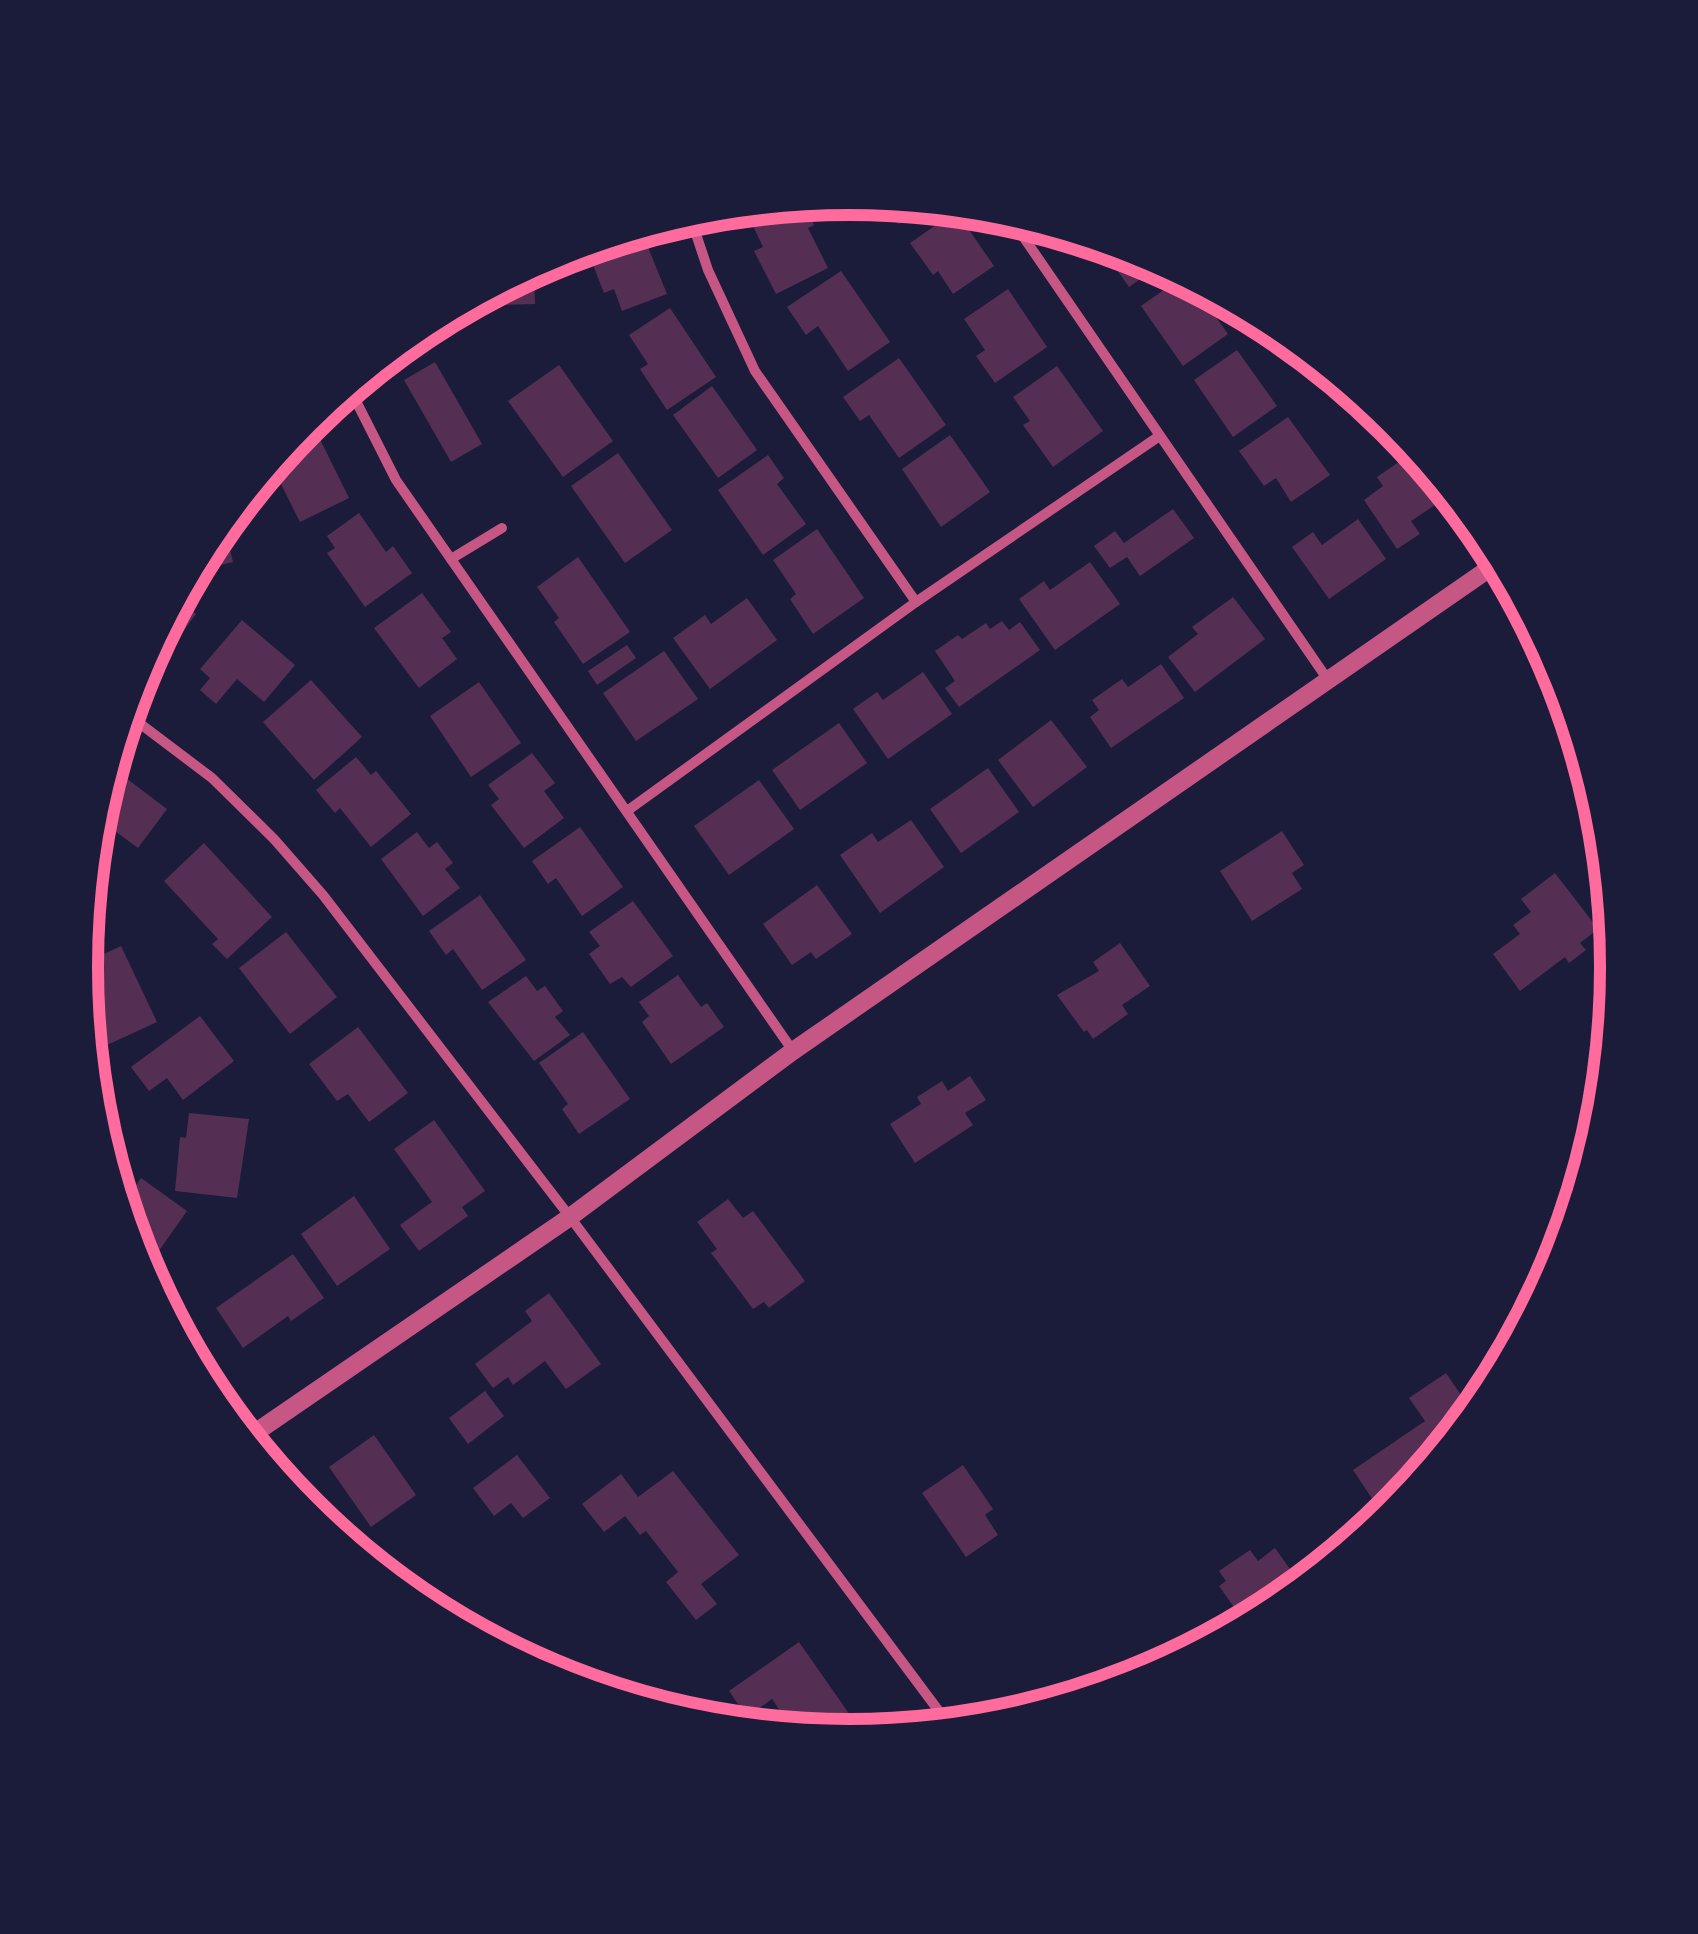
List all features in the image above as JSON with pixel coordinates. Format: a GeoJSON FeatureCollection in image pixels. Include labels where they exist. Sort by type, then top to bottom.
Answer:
{"type":"FeatureCollection","features":[{"type":"Feature","properties":{"kind":"street"},"geometry":{"type":"LineString","coordinates":[[695,232],[708,270],[754,371],[916,602]]}},
{"type":"Feature","properties":{"kind":"street"},"geometry":{"type":"LineString","coordinates":[[1023,236],[1328,680]]}},
{"type":"Feature","properties":{"kind":"street"},"geometry":{"type":"LineString","coordinates":[[356,400],[396,480],[792,1051]]}},
{"type":"Feature","properties":{"kind":"street"},"geometry":{"type":"LineString","coordinates":[[627,811],[916,602],[1158,437]]}},
{"type":"Feature","properties":{"kind":"street"},"geometry":{"type":"LineString","coordinates":[[451,559],[502,528]]}},
{"type":"Feature","properties":{"kind":"street"},"geometry":{"type":"LineString","coordinates":[[258,1431],[570,1216],[792,1051],[1487,570]]}},
{"type":"Feature","properties":{"kind":"street"},"geometry":{"type":"LineString","coordinates":[[138,723],[212,778],[323,895],[570,1216],[940,1713]]}},
{"type":"Feature","properties":{"kind":"building"},"geometry":{"type":"Polygon","coordinates":[[[810,217],[814,225],[808,228],[828,268],[776,294],[754,251],[763,247],[753,226],[763,221],[810,217]]]}},
{"type":"Feature","properties":{"kind":"building"},"geometry":{"type":"Polygon","coordinates":[[[941,221],[966,225],[994,266],[953,294],[938,271],[933,275],[910,243],[941,221]]]}},
{"type":"Feature","properties":{"kind":"building"},"geometry":{"type":"Polygon","coordinates":[[[646,243],[667,294],[622,311],[614,289],[604,293],[592,261],[646,243]]]}},
{"type":"Feature","properties":{"kind":"building"},"geometry":{"type":"Polygon","coordinates":[[[1112,263],[1144,276],[1129,287],[1112,263]]]}},
{"type":"Feature","properties":{"kind":"building"},"geometry":{"type":"Polygon","coordinates":[[[841,271],[890,342],[848,371],[818,326],[806,335],[787,307],[841,271]]]}},
{"type":"Feature","properties":{"kind":"building"},"geometry":{"type":"Polygon","coordinates":[[[534,285],[535,304],[494,305],[534,285]]]}},
{"type":"Feature","properties":{"kind":"building"},"geometry":{"type":"Polygon","coordinates":[[[1168,287],[1210,308],[1228,334],[1183,366],[1141,306],[1168,287]]]}},
{"type":"Feature","properties":{"kind":"building"},"geometry":{"type":"Polygon","coordinates":[[[1008,289],[1047,347],[995,383],[976,356],[985,350],[964,319],[1008,289]]]}},
{"type":"Feature","properties":{"kind":"building"},"geometry":{"type":"Polygon","coordinates":[[[670,308],[716,377],[667,410],[640,369],[648,364],[629,335],[670,308]]]}},
{"type":"Feature","properties":{"kind":"building"},"geometry":{"type":"Polygon","coordinates":[[[1237,350],[1277,406],[1233,437],[1194,380],[1237,350]]]}},
{"type":"Feature","properties":{"kind":"building"},"geometry":{"type":"Polygon","coordinates":[[[899,358],[946,425],[899,458],[869,415],[860,421],[843,397],[899,358]]]}},
{"type":"Feature","properties":{"kind":"building"},"geometry":{"type":"Polygon","coordinates":[[[435,362],[482,444],[451,462],[404,380],[435,362]]]}},
{"type":"Feature","properties":{"kind":"building"},"geometry":{"type":"Polygon","coordinates":[[[559,365],[613,441],[563,477],[508,401],[559,365]]]}},
{"type":"Feature","properties":{"kind":"building"},"geometry":{"type":"Polygon","coordinates":[[[1057,366],[1103,431],[1053,467],[1023,425],[1030,421],[1013,397],[1057,366]]]}},
{"type":"Feature","properties":{"kind":"building"},"geometry":{"type":"Polygon","coordinates":[[[712,386],[757,450],[718,478],[673,415],[712,386]]]}},
{"type":"Feature","properties":{"kind":"building"},"geometry":{"type":"Polygon","coordinates":[[[1288,417],[1330,475],[1291,502],[1276,478],[1264,486],[1239,451],[1288,417]]]}},
{"type":"Feature","properties":{"kind":"building"},"geometry":{"type":"Polygon","coordinates":[[[950,435],[990,492],[941,527],[902,469],[950,435]]]}},
{"type":"Feature","properties":{"kind":"building"},"geometry":{"type":"Polygon","coordinates":[[[318,436],[349,498],[300,522],[278,479],[318,436]]]}},
{"type":"Feature","properties":{"kind":"building"},"geometry":{"type":"Polygon","coordinates":[[[618,453],[672,530],[625,563],[571,486],[618,453]]]}},
{"type":"Feature","properties":{"kind":"building"},"geometry":{"type":"Polygon","coordinates":[[[768,455],[784,478],[777,484],[806,524],[763,555],[718,490],[768,455]]]}},
{"type":"Feature","properties":{"kind":"building"},"geometry":{"type":"Polygon","coordinates":[[[1402,460],[1439,502],[1411,521],[1420,534],[1397,549],[1364,500],[1383,486],[1377,477],[1402,460]]]}},
{"type":"Feature","properties":{"kind":"building"},"geometry":{"type":"Polygon","coordinates":[[[1173,509],[1194,538],[1140,576],[1127,557],[1110,568],[1094,546],[1115,531],[1124,543],[1173,509]]]}},
{"type":"Feature","properties":{"kind":"building"},"geometry":{"type":"Polygon","coordinates":[[[359,513],[386,552],[393,546],[412,573],[365,607],[327,553],[335,548],[327,536],[359,513]]]}},
{"type":"Feature","properties":{"kind":"building"},"geometry":{"type":"Polygon","coordinates":[[[1358,519],[1386,559],[1329,599],[1292,547],[1313,532],[1322,545],[1358,519]]]}},
{"type":"Feature","properties":{"kind":"building"},"geometry":{"type":"Polygon","coordinates":[[[817,529],[864,598],[813,634],[790,599],[796,594],[773,560],[817,529]]]}},
{"type":"Feature","properties":{"kind":"building"},"geometry":{"type":"Polygon","coordinates":[[[228,543],[233,562],[213,567],[228,543]]]}},
{"type":"Feature","properties":{"kind":"building"},"geometry":{"type":"Polygon","coordinates":[[[578,557],[630,632],[583,664],[554,622],[559,618],[537,587],[578,557]]]}},
{"type":"Feature","properties":{"kind":"building"},"geometry":{"type":"Polygon","coordinates":[[[1090,562],[1120,604],[1055,650],[1019,599],[1044,581],[1050,590],[1090,562]]]}},
{"type":"Feature","properties":{"kind":"building"},"geometry":{"type":"Polygon","coordinates":[[[422,593],[451,632],[442,638],[457,659],[419,688],[374,628],[422,593]]]}},
{"type":"Feature","properties":{"kind":"building"},"geometry":{"type":"Polygon","coordinates":[[[1233,597],[1265,639],[1195,692],[1168,657],[1198,634],[1192,627],[1233,597]]]}},
{"type":"Feature","properties":{"kind":"building"},"geometry":{"type":"Polygon","coordinates":[[[747,598],[777,640],[710,689],[673,638],[705,615],[711,624],[747,598]]]}},
{"type":"Feature","properties":{"kind":"building"},"geometry":{"type":"Polygon","coordinates":[[[189,608],[196,614],[176,641],[173,639],[189,608]]]}},
{"type":"Feature","properties":{"kind":"building"},"geometry":{"type":"Polygon","coordinates":[[[242,620],[295,665],[264,702],[237,679],[216,704],[200,690],[210,678],[200,669],[242,620]]]}},
{"type":"Feature","properties":{"kind":"building"},"geometry":{"type":"Polygon","coordinates":[[[1002,621],[1009,630],[1020,622],[1040,650],[959,707],[945,688],[955,681],[935,651],[958,635],[962,639],[986,623],[990,629],[1002,621]]]}},
{"type":"Feature","properties":{"kind":"building"},"geometry":{"type":"Polygon","coordinates":[[[627,645],[636,658],[597,685],[588,671],[627,645]]]}},
{"type":"Feature","properties":{"kind":"building"},"geometry":{"type":"Polygon","coordinates":[[[664,651],[698,699],[636,741],[603,693],[664,651]]]}},
{"type":"Feature","properties":{"kind":"building"},"geometry":{"type":"Polygon","coordinates":[[[1161,664],[1184,698],[1111,748],[1090,717],[1099,710],[1092,700],[1122,679],[1128,687],[1161,664]]]}},
{"type":"Feature","properties":{"kind":"building"},"geometry":{"type":"Polygon","coordinates":[[[923,672],[952,714],[888,759],[853,709],[877,692],[883,700],[923,672]]]}},
{"type":"Feature","properties":{"kind":"building"},"geometry":{"type":"Polygon","coordinates":[[[311,680],[362,737],[314,780],[263,722],[311,680]]]}},
{"type":"Feature","properties":{"kind":"building"},"geometry":{"type":"Polygon","coordinates":[[[479,682],[521,743],[471,777],[430,716],[479,682]]]}},
{"type":"Feature","properties":{"kind":"building"},"geometry":{"type":"Polygon","coordinates":[[[1051,720],[1087,767],[1033,807],[998,760],[1051,720]]]}},
{"type":"Feature","properties":{"kind":"building"},"geometry":{"type":"Polygon","coordinates":[[[839,723],[867,763],[800,810],[772,770],[839,723]]]}},
{"type":"Feature","properties":{"kind":"building"},"geometry":{"type":"Polygon","coordinates":[[[532,753],[555,783],[544,791],[564,818],[524,848],[491,805],[499,799],[488,785],[532,753]]]}},
{"type":"Feature","properties":{"kind":"building"},"geometry":{"type":"Polygon","coordinates":[[[356,757],[371,775],[376,771],[411,814],[371,847],[340,808],[335,813],[316,790],[356,757]]]}},
{"type":"Feature","properties":{"kind":"building"},"geometry":{"type":"Polygon","coordinates":[[[988,768],[1019,812],[961,853],[930,809],[988,768]]]}},
{"type":"Feature","properties":{"kind":"building"},"geometry":{"type":"Polygon","coordinates":[[[122,775],[167,809],[138,848],[111,828],[122,775]]]}},
{"type":"Feature","properties":{"kind":"building"},"geometry":{"type":"Polygon","coordinates":[[[759,780],[794,829],[729,875],[694,826],[759,780]]]}},
{"type":"Feature","properties":{"kind":"building"},"geometry":{"type":"Polygon","coordinates":[[[911,820],[944,867],[880,913],[840,855],[872,833],[878,842],[911,820]]]}},
{"type":"Feature","properties":{"kind":"building"},"geometry":{"type":"Polygon","coordinates":[[[580,827],[623,887],[582,916],[556,878],[548,884],[532,861],[580,827]]]}},
{"type":"Feature","properties":{"kind":"building"},"geometry":{"type":"Polygon","coordinates":[[[1282,831],[1304,865],[1292,873],[1302,889],[1252,921],[1220,871],[1282,831]]]}},
{"type":"Feature","properties":{"kind":"building"},"geometry":{"type":"Polygon","coordinates":[[[417,832],[429,848],[437,842],[453,863],[445,869],[460,888],[423,916],[381,859],[417,832]]]}},
{"type":"Feature","properties":{"kind":"building"},"geometry":{"type":"Polygon","coordinates":[[[204,843],[272,917],[227,959],[212,944],[218,939],[164,881],[204,843]]]}},
{"type":"Feature","properties":{"kind":"building"},"geometry":{"type":"Polygon","coordinates":[[[1555,873],[1598,929],[1580,943],[1586,950],[1569,963],[1565,957],[1520,991],[1493,954],[1520,934],[1513,925],[1531,912],[1521,899],[1555,873]]]}},
{"type":"Feature","properties":{"kind":"building"},"geometry":{"type":"Polygon","coordinates":[[[817,885],[852,934],[816,959],[811,952],[792,965],[763,924],[817,885]]]}},
{"type":"Feature","properties":{"kind":"building"},"geometry":{"type":"Polygon","coordinates":[[[480,895],[526,960],[482,990],[453,949],[446,955],[429,931],[480,895]]]}},
{"type":"Feature","properties":{"kind":"building"},"geometry":{"type":"Polygon","coordinates":[[[633,901],[673,956],[631,987],[622,977],[610,984],[589,954],[600,946],[589,932],[633,901]]]}},
{"type":"Feature","properties":{"kind":"building"},"geometry":{"type":"Polygon","coordinates":[[[286,932],[337,997],[290,1034],[239,968],[286,932]]]}},
{"type":"Feature","properties":{"kind":"building"},"geometry":{"type":"Polygon","coordinates":[[[1120,943],[1150,986],[1122,1005],[1128,1014],[1093,1039],[1057,995],[1099,971],[1093,962],[1120,943]]]}},
{"type":"Feature","properties":{"kind":"building"},"geometry":{"type":"Polygon","coordinates":[[[121,946],[157,1022],[105,1046],[99,1016],[98,957],[121,946]]]}},
{"type":"Feature","properties":{"kind":"building"},"geometry":{"type":"Polygon","coordinates":[[[678,975],[701,1007],[707,1003],[724,1027],[671,1064],[642,1022],[649,1016],[639,1002],[678,975]]]}},
{"type":"Feature","properties":{"kind":"building"},"geometry":{"type":"Polygon","coordinates":[[[526,976],[537,991],[545,986],[563,1011],[555,1017],[570,1035],[534,1061],[488,1002],[526,976]]]}},
{"type":"Feature","properties":{"kind":"building"},"geometry":{"type":"Polygon","coordinates":[[[200,1016],[234,1061],[183,1100],[167,1078],[149,1091],[131,1067],[200,1016]]]}},
{"type":"Feature","properties":{"kind":"building"},"geometry":{"type":"Polygon","coordinates":[[[358,1027],[408,1093],[369,1122],[348,1094],[337,1101],[309,1064],[358,1027]]]}},
{"type":"Feature","properties":{"kind":"building"},"geometry":{"type":"Polygon","coordinates":[[[583,1032],[630,1099],[579,1134],[562,1109],[568,1104],[539,1063],[583,1032]]]}},
{"type":"Feature","properties":{"kind":"building"},"geometry":{"type":"Polygon","coordinates":[[[970,1076],[986,1100],[965,1113],[973,1125],[915,1163],[890,1124],[921,1104],[917,1097],[942,1081],[948,1091],[970,1076]]]}},
{"type":"Feature","properties":{"kind":"building"},"geometry":{"type":"Polygon","coordinates":[[[189,1113],[249,1119],[237,1198],[175,1191],[180,1137],[186,1138],[189,1113]]]}},
{"type":"Feature","properties":{"kind":"building"},"geometry":{"type":"Polygon","coordinates":[[[434,1120],[485,1191],[462,1207],[468,1216],[419,1251],[400,1225],[432,1202],[394,1149],[434,1120]]]}},
{"type":"Feature","properties":{"kind":"building"},"geometry":{"type":"Polygon","coordinates":[[[141,1178],[187,1211],[155,1256],[137,1209],[132,1192],[141,1178]]]}},
{"type":"Feature","properties":{"kind":"building"},"geometry":{"type":"Polygon","coordinates":[[[354,1196],[390,1249],[337,1286],[301,1234],[354,1196]]]}},
{"type":"Feature","properties":{"kind":"building"},"geometry":{"type":"Polygon","coordinates":[[[728,1199],[743,1218],[753,1211],[805,1281],[769,1308],[764,1302],[753,1309],[711,1253],[717,1249],[697,1222],[728,1199]]]}},
{"type":"Feature","properties":{"kind":"building"},"geometry":{"type":"Polygon","coordinates":[[[293,1254],[324,1298],[291,1321],[288,1316],[243,1348],[216,1308],[293,1254]]]}},
{"type":"Feature","properties":{"kind":"building"},"geometry":{"type":"Polygon","coordinates":[[[549,1293],[601,1364],[566,1389],[545,1361],[513,1385],[508,1377],[493,1388],[475,1364],[532,1321],[525,1311],[549,1293]]]}},
{"type":"Feature","properties":{"kind":"building"},"geometry":{"type":"Polygon","coordinates":[[[1446,1373],[1464,1399],[1414,1462],[1375,1503],[1353,1470],[1425,1421],[1409,1398],[1446,1373]]]}},
{"type":"Feature","properties":{"kind":"building"},"geometry":{"type":"Polygon","coordinates":[[[485,1391],[504,1416],[468,1444],[449,1418],[485,1391]]]}},
{"type":"Feature","properties":{"kind":"building"},"geometry":{"type":"Polygon","coordinates":[[[374,1435],[416,1495],[371,1527],[329,1467],[374,1435]]]}},
{"type":"Feature","properties":{"kind":"building"},"geometry":{"type":"Polygon","coordinates":[[[517,1455],[550,1498],[523,1518],[511,1503],[494,1516],[473,1488],[517,1455]]]}},
{"type":"Feature","properties":{"kind":"building"},"geometry":{"type":"Polygon","coordinates":[[[963,1465],[993,1509],[985,1515],[998,1535],[966,1557],[922,1493],[963,1465]]]}},
{"type":"Feature","properties":{"kind":"building"},"geometry":{"type":"Polygon","coordinates":[[[673,1471],[739,1555],[701,1584],[717,1604],[696,1620],[666,1582],[678,1572],[646,1531],[640,1535],[625,1516],[604,1532],[582,1504],[621,1474],[638,1497],[673,1471]]]}},
{"type":"Feature","properties":{"kind":"building"},"geometry":{"type":"Polygon","coordinates":[[[1275,1548],[1293,1573],[1236,1611],[1219,1586],[1226,1581],[1219,1571],[1250,1550],[1258,1561],[1275,1548]]]}},
{"type":"Feature","properties":{"kind":"building"},"geometry":{"type":"Polygon","coordinates":[[[799,1642],[850,1715],[844,1719],[783,1715],[772,1699],[754,1712],[743,1711],[729,1691],[799,1642]]]}}]}
